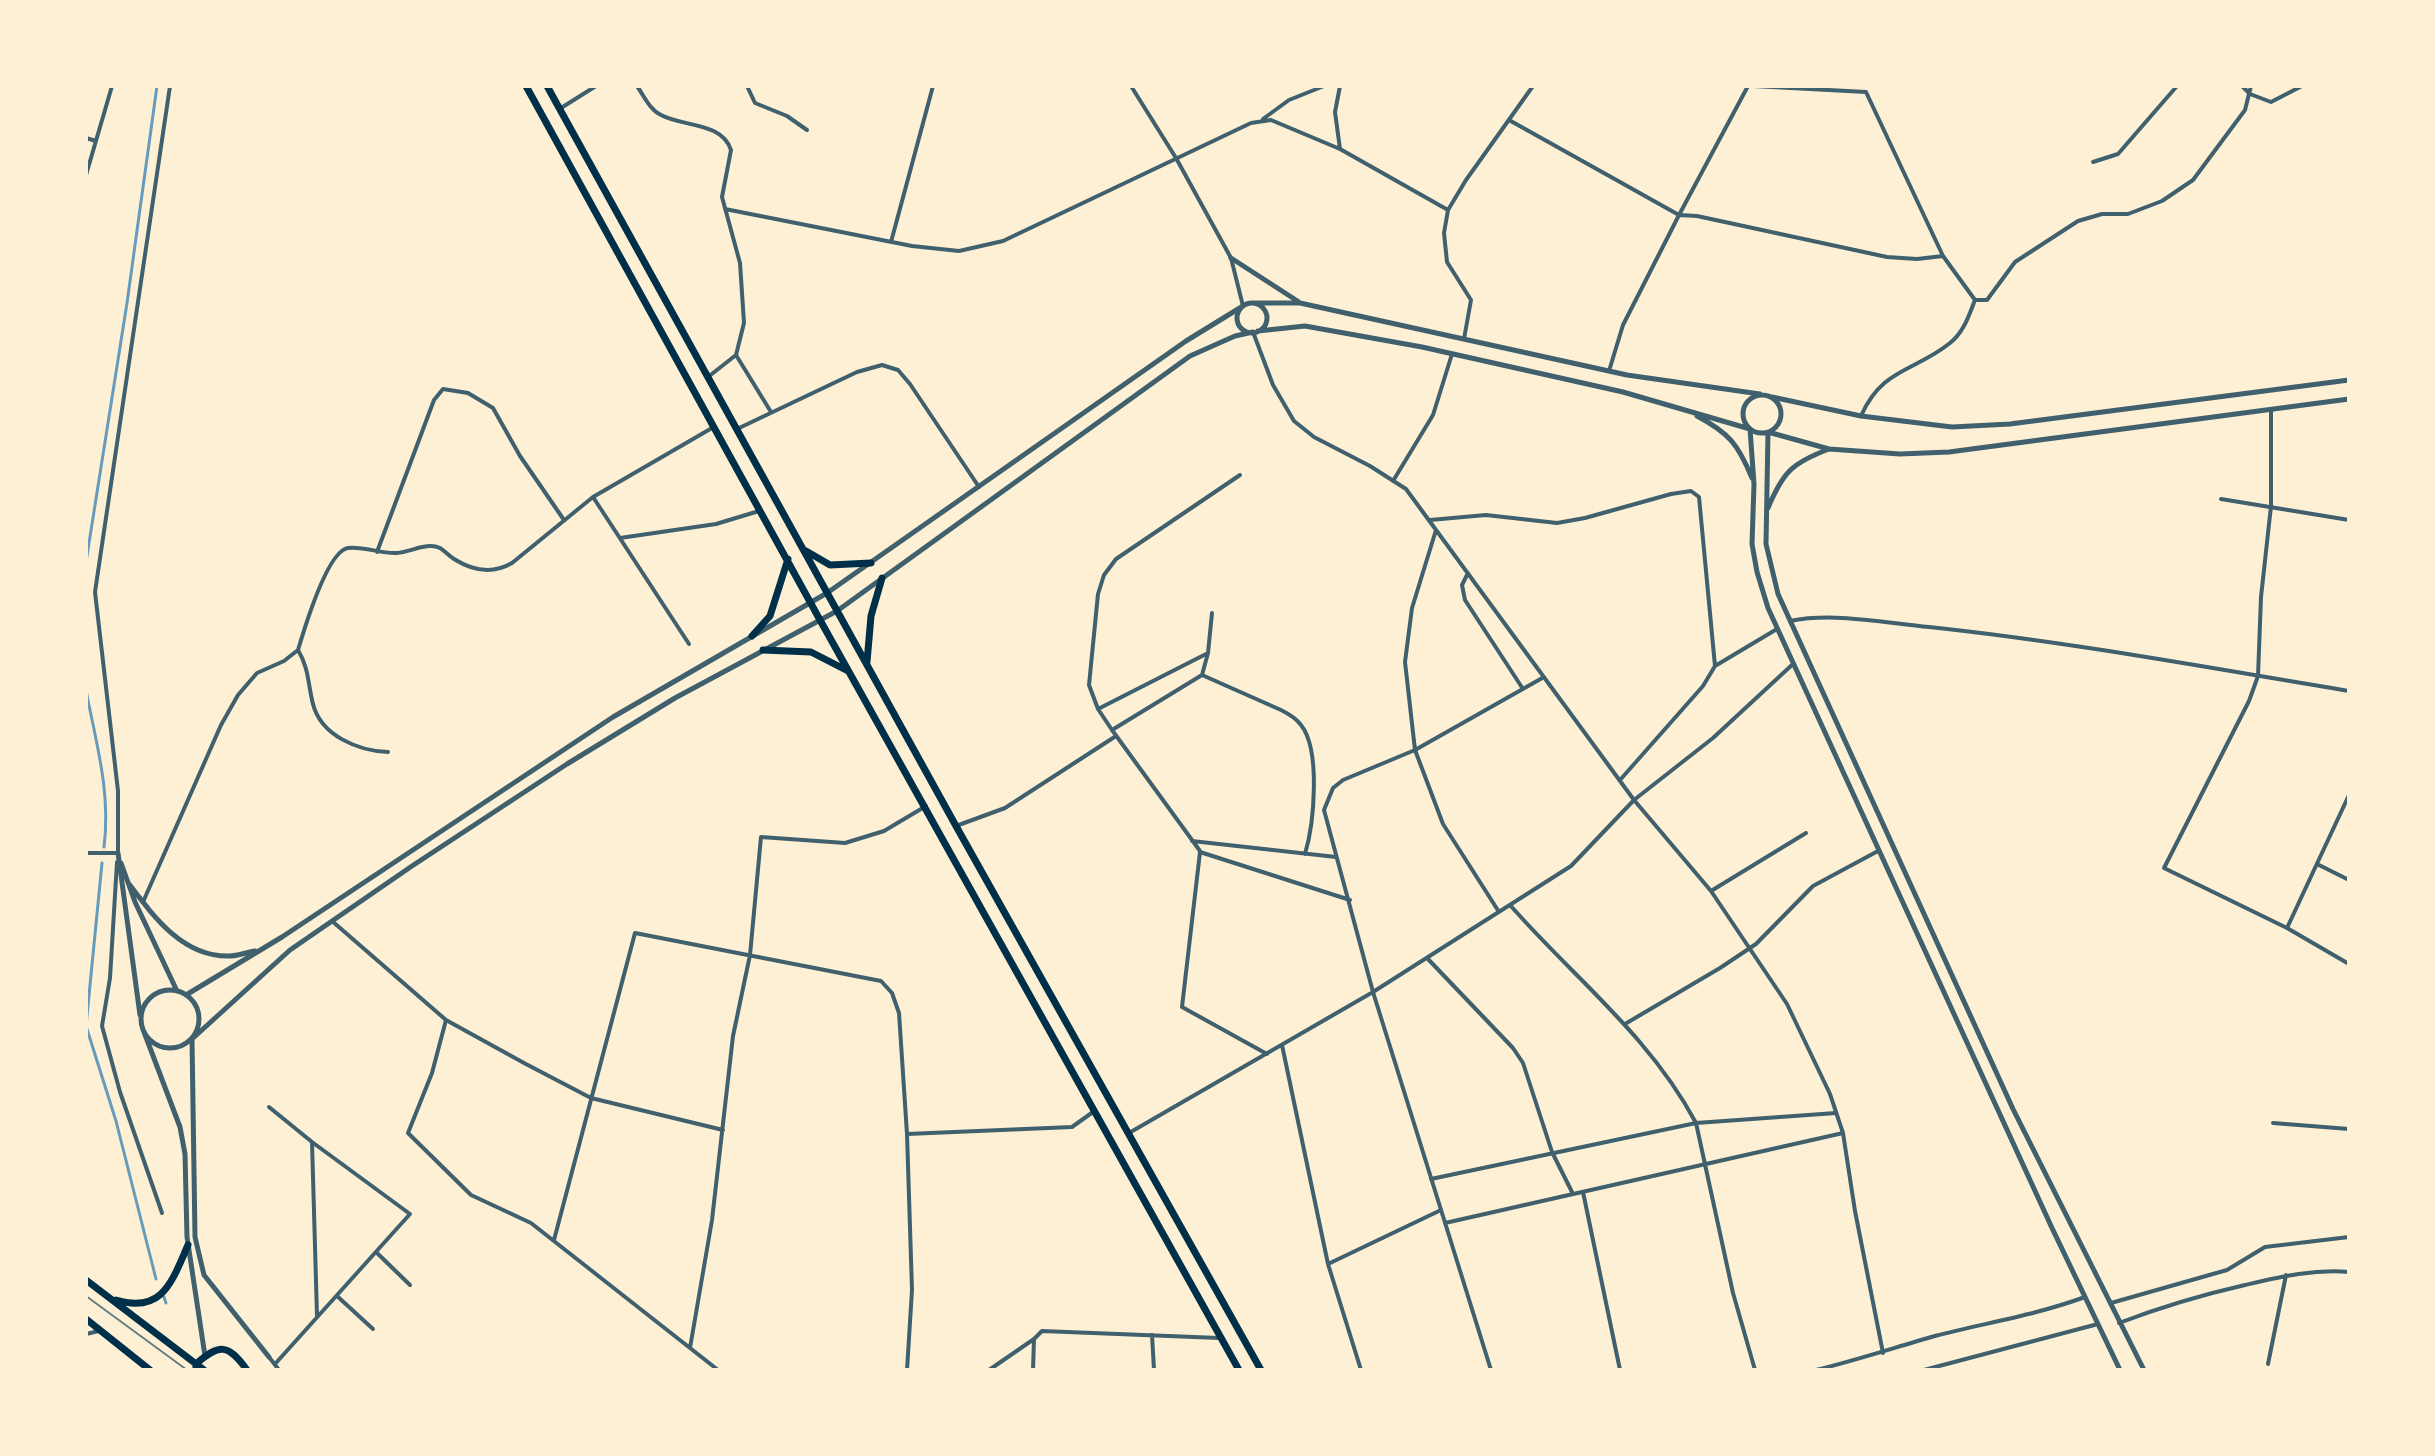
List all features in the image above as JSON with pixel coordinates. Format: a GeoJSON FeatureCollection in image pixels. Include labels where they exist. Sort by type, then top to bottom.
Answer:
{"type":"FeatureCollection","features":[{"type":"Feature","properties":{"kind":"main road"},"geometry":{"type":"LineString","coordinates":[[526,86],[1239,1370]]}},
{"type":"Feature","properties":{"kind":"main road"},"geometry":{"type":"LineString","coordinates":[[547,86],[1261,1370]]}},
{"type":"Feature","properties":{"kind":"main road"},"geometry":{"type":"LineString","coordinates":[[803,549],[830,565],[871,563]]}},
{"type":"Feature","properties":{"kind":"main road"},"geometry":{"type":"LineString","coordinates":[[752,636],[770,616],[788,559]]}},
{"type":"Feature","properties":{"kind":"main road"},"geometry":{"type":"LineString","coordinates":[[866,664],[871,616],[882,578]]}},
{"type":"Feature","properties":{"kind":"main road"},"geometry":{"type":"LineString","coordinates":[[763,650],[811,652],[852,673]]}},
{"type":"Feature","properties":{"kind":"main road"},"geometry":{"type":"LineString","coordinates":[[109,1298],[131,1304],[148,1304],[163,1293],[172,1281],[188,1245]]}},
{"type":"Feature","properties":{"kind":"main road"},"geometry":{"type":"LineString","coordinates":[[86,1280],[196,1367],[204,1370]]}},
{"type":"Feature","properties":{"kind":"main road"},"geometry":{"type":"LineString","coordinates":[[86,1319],[149,1370]]}},
{"type":"Feature","properties":{"kind":"main road"},"geometry":{"type":"LineString","coordinates":[[196,1367],[214,1349],[228,1350],[247,1370]]}},
{"type":"Feature","properties":{"kind":"street"},"geometry":{"type":"LineString","coordinates":[[86,175],[112,86]]}},
{"type":"Feature","properties":{"kind":"street"},"geometry":{"type":"LineString","coordinates":[[162,1213],[120,1092],[102,1026],[110,978],[118,853],[118,791],[95,592],[170,86]]}},
{"type":"Feature","properties":{"kind":"street"},"geometry":{"type":"LineString","coordinates":[[559,109],[588,88],[596,86]]}},
{"type":"Feature","properties":{"kind":"street"},"geometry":{"type":"LineString","coordinates":[[637,86],[661,115],[719,134],[729,144],[731,157],[723,179],[722,197],[740,263],[744,323],[736,355],[707,377]]}},
{"type":"Feature","properties":{"kind":"street"},"geometry":{"type":"LineString","coordinates":[[747,86],[755,103],[787,116],[807,130]]}},
{"type":"Feature","properties":{"kind":"street"},"geometry":{"type":"LineString","coordinates":[[891,242],[933,86]]}},
{"type":"Feature","properties":{"kind":"street"},"geometry":{"type":"LineString","coordinates":[[1131,86],[1176,158],[1231,258],[1243,306],[1238,313],[1238,323],[1244,330],[1255,332],[1265,325],[1267,315],[1262,306],[1252,303]]}},
{"type":"Feature","properties":{"kind":"street"},"geometry":{"type":"LineString","coordinates":[[725,209],[891,242],[959,251],[1003,241],[1261,121],[1289,100],[1324,86]]}},
{"type":"Feature","properties":{"kind":"street"},"geometry":{"type":"LineString","coordinates":[[1340,86],[1335,112],[1340,149]]}},
{"type":"Feature","properties":{"kind":"street"},"geometry":{"type":"LineString","coordinates":[[1464,339],[1471,300],[1447,262],[1444,233],[1448,210],[1533,86]]}},
{"type":"Feature","properties":{"kind":"street"},"geometry":{"type":"LineString","coordinates":[[1609,371],[1623,325],[1679,215],[1751,86],[1866,92],[1943,256],[1975,300]]}},
{"type":"Feature","properties":{"kind":"street"},"geometry":{"type":"LineString","coordinates":[[2093,162],[2118,154],[2177,86]]}},
{"type":"Feature","properties":{"kind":"street"},"geometry":{"type":"LineString","coordinates":[[2242,86],[2250,94],[2271,102],[2302,86]]}},
{"type":"Feature","properties":{"kind":"street"},"geometry":{"type":"LineString","coordinates":[[1975,300],[1987,300],[2015,262],[2078,221],[2102,214],[2128,214],[2162,201],[2193,180],[2245,110],[2251,86]]}},
{"type":"Feature","properties":{"kind":"street"},"geometry":{"type":"LineString","coordinates":[[1509,120],[1679,215],[1697,216],[1887,257],[1917,259],[1943,256]]}},
{"type":"Feature","properties":{"kind":"street"},"geometry":{"type":"LineString","coordinates":[[1261,121],[1281,123],[1340,149],[1448,210]]}},
{"type":"Feature","properties":{"kind":"street"},"geometry":{"type":"LineString","coordinates":[[86,138],[96,141]]}},
{"type":"Feature","properties":{"kind":"street"},"geometry":{"type":"LineString","coordinates":[[1231,258],[1300,303]]}},
{"type":"Feature","properties":{"kind":"street"},"geometry":{"type":"LineString","coordinates":[[1861,416],[1869,398],[1883,382],[1951,343],[1965,325],[1975,300]]}},
{"type":"Feature","properties":{"kind":"street"},"geometry":{"type":"LineString","coordinates":[[186,995],[260,950],[613,717],[827,593],[1186,341],[1252,303],[1300,303],[1609,371],[1760,394],[1861,416],[1921,425],[1987,426],[2349,380]]}},
{"type":"Feature","properties":{"kind":"street"},"geometry":{"type":"LineString","coordinates":[[144,1032],[157,1045],[166,1048],[184,1045],[290,950],[332,921],[567,764],[675,698],[837,611],[1190,356],[1235,336],[1295,327],[1324,328],[1623,392],[1756,432],[1768,432],[1829,449],[1900,454],[1970,451],[2349,399]]}},
{"type":"Feature","properties":{"kind":"street"},"geometry":{"type":"LineString","coordinates":[[1255,332],[1273,385],[1294,421],[1314,437],[1406,489],[1634,800],[1711,891],[1787,1004],[1843,1133],[1883,1353]]}},
{"type":"Feature","properties":{"kind":"street"},"geometry":{"type":"LineString","coordinates":[[1393,481],[1433,415],[1452,354]]}},
{"type":"Feature","properties":{"kind":"street"},"geometry":{"type":"LineString","coordinates":[[736,355],[771,412]]}},
{"type":"Feature","properties":{"kind":"street"},"geometry":{"type":"LineString","coordinates":[[737,429],[857,372],[882,365],[898,370],[979,487]]}},
{"type":"Feature","properties":{"kind":"street"},"geometry":{"type":"LineString","coordinates":[[377,552],[434,400],[443,389],[468,393],[493,408],[520,456],[564,520]]}},
{"type":"Feature","properties":{"kind":"street"},"geometry":{"type":"LineString","coordinates":[[1760,394],[1745,405],[1743,418],[1750,429],[1754,484],[1752,544],[1757,572],[1777,629],[2120,1370]]}},
{"type":"Feature","properties":{"kind":"street"},"geometry":{"type":"LineString","coordinates":[[1768,432],[1774,430],[1781,419],[1781,406],[1772,397]]}},
{"type":"Feature","properties":{"kind":"street"},"geometry":{"type":"LineString","coordinates":[[1685,410],[1720,428],[1734,441],[1754,484]]}},
{"type":"Feature","properties":{"kind":"street"},"geometry":{"type":"LineString","coordinates":[[2271,410],[2271,506],[2261,597],[2258,676],[2249,701],[2164,868],[2287,928],[2349,964]]}},
{"type":"Feature","properties":{"kind":"street"},"geometry":{"type":"LineString","coordinates":[[143,902],[221,725],[238,695],[257,673],[284,661],[298,650],[313,605],[337,555],[350,548],[400,553],[432,546],[472,568],[493,570],[512,563],[593,497],[715,427]]}},
{"type":"Feature","properties":{"kind":"street"},"geometry":{"type":"LineString","coordinates":[[1768,432],[1766,544],[1778,594],[2013,1109],[2144,1370]]}},
{"type":"Feature","properties":{"kind":"street"},"geometry":{"type":"LineString","coordinates":[[1767,513],[1787,471],[1800,460],[1829,449]]}},
{"type":"Feature","properties":{"kind":"street"},"geometry":{"type":"LineString","coordinates":[[1240,475],[1116,559],[1104,575],[1098,594],[1089,685],[1098,709],[1200,852],[1350,901]]}},
{"type":"Feature","properties":{"kind":"street"},"geometry":{"type":"LineString","coordinates":[[1429,520],[1486,515],[1557,523],[1691,491],[1699,497],[1715,666]]}},
{"type":"Feature","properties":{"kind":"street"},"geometry":{"type":"LineString","coordinates":[[593,497],[689,644]]}},
{"type":"Feature","properties":{"kind":"street"},"geometry":{"type":"LineString","coordinates":[[2221,499],[2349,520]]}},
{"type":"Feature","properties":{"kind":"street"},"geometry":{"type":"LineString","coordinates":[[620,538],[716,524],[761,511]]}},
{"type":"Feature","properties":{"kind":"street"},"geometry":{"type":"LineString","coordinates":[[1436,530],[1412,608],[1405,662],[1415,750],[1443,824],[1499,912]]}},
{"type":"Feature","properties":{"kind":"street"},"geometry":{"type":"LineString","coordinates":[[1468,573],[1462,585],[1465,600],[1523,689]]}},
{"type":"Feature","properties":{"kind":"street"},"geometry":{"type":"LineString","coordinates":[[1112,730],[1202,675],[1208,653],[1212,613]]}},
{"type":"Feature","properties":{"kind":"street"},"geometry":{"type":"LineString","coordinates":[[1790,621],[1823,618],[1945,629],[2349,691]]}},
{"type":"Feature","properties":{"kind":"street"},"geometry":{"type":"LineString","coordinates":[[1620,780],[1703,686],[1715,666],[1777,629]]}},
{"type":"Feature","properties":{"kind":"street"},"geometry":{"type":"LineString","coordinates":[[298,650],[307,669],[314,708],[323,723],[350,744],[388,752]]}},
{"type":"Feature","properties":{"kind":"street"},"geometry":{"type":"LineString","coordinates":[[1098,709],[1208,653]]}},
{"type":"Feature","properties":{"kind":"street"},"geometry":{"type":"LineString","coordinates":[[1128,1134],[1373,992],[1571,866],[1634,800],[1713,738],[1793,664]]}},
{"type":"Feature","properties":{"kind":"street"},"geometry":{"type":"LineString","coordinates":[[1202,675],[1281,710],[1302,726],[1311,750],[1315,807],[1305,854]]}},
{"type":"Feature","properties":{"kind":"street"},"geometry":{"type":"LineString","coordinates":[[1491,1370],[1373,992],[1324,810],[1333,788],[1343,780],[1415,750],[1544,677]]}},
{"type":"Feature","properties":{"kind":"street"},"geometry":{"type":"LineString","coordinates":[[956,826],[1005,808],[1116,736]]}},
{"type":"Feature","properties":{"kind":"street"},"geometry":{"type":"LineString","coordinates":[[2287,928],[2349,795]]}},
{"type":"Feature","properties":{"kind":"street"},"geometry":{"type":"LineString","coordinates":[[690,1348],[712,1220],[733,1036],[750,955],[761,837],[845,843],[884,831],[926,806]]}},
{"type":"Feature","properties":{"kind":"street"},"geometry":{"type":"LineString","coordinates":[[1711,891],[1806,833]]}},
{"type":"Feature","properties":{"kind":"street"},"geometry":{"type":"LineString","coordinates":[[1192,841],[1336,857]]}},
{"type":"Feature","properties":{"kind":"street"},"geometry":{"type":"LineString","coordinates":[[1625,1024],[1720,968],[1759,941],[1813,886],[1878,851]]}},
{"type":"Feature","properties":{"kind":"street"},"geometry":{"type":"LineString","coordinates":[[1200,852],[1182,1007],[1267,1054]]}},
{"type":"Feature","properties":{"kind":"street"},"geometry":{"type":"LineString","coordinates":[[86,853],[118,853]]}},
{"type":"Feature","properties":{"kind":"street"},"geometry":{"type":"LineString","coordinates":[[118,853],[177,991]]}},
{"type":"Feature","properties":{"kind":"street"},"geometry":{"type":"LineString","coordinates":[[118,853],[141,1023],[180,1127],[185,1154],[188,1245],[205,1356]]}},
{"type":"Feature","properties":{"kind":"street"},"geometry":{"type":"LineString","coordinates":[[2317,864],[2349,880]]}},
{"type":"Feature","properties":{"kind":"street"},"geometry":{"type":"LineString","coordinates":[[129,884],[172,935],[190,947],[229,956],[260,950]]}},
{"type":"Feature","properties":{"kind":"street"},"geometry":{"type":"LineString","coordinates":[[1510,905],[1536,935],[1591,986],[1641,1042],[1696,1123],[1733,1293],[1755,1370]]}},
{"type":"Feature","properties":{"kind":"street"},"geometry":{"type":"LineString","coordinates":[[332,921],[446,1020],[591,1098],[723,1130]]}},
{"type":"Feature","properties":{"kind":"street"},"geometry":{"type":"LineString","coordinates":[[554,1240],[635,933],[881,981],[892,993],[899,1013],[912,1290],[907,1370]]}},
{"type":"Feature","properties":{"kind":"street"},"geometry":{"type":"LineString","coordinates":[[1427,958],[1513,1048],[1523,1063],[1552,1152],[1573,1194]]}},
{"type":"Feature","properties":{"kind":"street"},"geometry":{"type":"LineString","coordinates":[[141,1023],[144,1005],[150,998],[166,990],[186,995],[198,1010],[198,1030],[192,1039],[195,1237],[204,1275],[279,1370]]}},
{"type":"Feature","properties":{"kind":"street"},"geometry":{"type":"LineString","coordinates":[[446,1020],[432,1073],[408,1133],[471,1195],[531,1223],[718,1370]]}},
{"type":"Feature","properties":{"kind":"street"},"geometry":{"type":"LineString","coordinates":[[1282,1045],[1328,1264],[1361,1370]]}},
{"type":"Feature","properties":{"kind":"street"},"geometry":{"type":"LineString","coordinates":[[269,1107],[410,1214],[275,1364]]}},
{"type":"Feature","properties":{"kind":"street"},"geometry":{"type":"LineString","coordinates":[[907,1134],[1072,1127],[1095,1111]]}},
{"type":"Feature","properties":{"kind":"street"},"geometry":{"type":"LineString","coordinates":[[1431,1179],[1696,1123],[1836,1113]]}},
{"type":"Feature","properties":{"kind":"street"},"geometry":{"type":"LineString","coordinates":[[2273,1123],[2349,1129]]}},
{"type":"Feature","properties":{"kind":"street"},"geometry":{"type":"LineString","coordinates":[[1445,1223],[1843,1133]]}},
{"type":"Feature","properties":{"kind":"street"},"geometry":{"type":"LineString","coordinates":[[312,1142],[317,1317]]}},
{"type":"Feature","properties":{"kind":"street"},"geometry":{"type":"LineString","coordinates":[[1583,1192],[1620,1370]]}},
{"type":"Feature","properties":{"kind":"street"},"geometry":{"type":"LineString","coordinates":[[1328,1264],[1441,1210]]}},
{"type":"Feature","properties":{"kind":"street"},"geometry":{"type":"LineString","coordinates":[[2110,1303],[2227,1270],[2265,1247],[2349,1237]]}},
{"type":"Feature","properties":{"kind":"street"},"geometry":{"type":"LineString","coordinates":[[376,1252],[410,1285]]}},
{"type":"Feature","properties":{"kind":"street"},"geometry":{"type":"LineString","coordinates":[[2119,1323],[2174,1302],[2286,1275],[2325,1270],[2349,1272]]}},
{"type":"Feature","properties":{"kind":"street"},"geometry":{"type":"LineString","coordinates":[[2268,1364],[2286,1275]]}},
{"type":"Feature","properties":{"kind":"street"},"geometry":{"type":"LineString","coordinates":[[337,1296],[373,1329]]}},
{"type":"Feature","properties":{"kind":"street"},"geometry":{"type":"LineString","coordinates":[[1816,1370],[2085,1297]]}},
{"type":"Feature","properties":{"kind":"street"},"geometry":{"type":"LineString","coordinates":[[1924,1370],[2098,1324]]}},
{"type":"Feature","properties":{"kind":"street"},"geometry":{"type":"LineString","coordinates":[[86,1334],[101,1331]]}},
{"type":"Feature","properties":{"kind":"street"},"geometry":{"type":"LineString","coordinates":[[989,1370],[1042,1331],[1221,1338]]}},
{"type":"Feature","properties":{"kind":"street"},"geometry":{"type":"LineString","coordinates":[[1152,1335],[1154,1370]]}},
{"type":"Feature","properties":{"kind":"street"},"geometry":{"type":"LineString","coordinates":[[1033,1370],[1034,1339]]}},
{"type":"Feature","properties":{"kind":"waterway"},"geometry":{"type":"LineString","coordinates":[[86,562],[157,86]]}},
{"type":"Feature","properties":{"kind":"waterway"},"geometry":{"type":"LineString","coordinates":[[86,690],[104,787],[104,847]]}},
{"type":"Feature","properties":{"kind":"waterway"},"geometry":{"type":"LineString","coordinates":[[102,863],[86,1026],[116,1121],[156,1279]]}},
{"type":"Feature","properties":{"kind":"waterway"},"geometry":{"type":"LineString","coordinates":[[164,1297],[166,1303]]}},
{"type":"Feature","properties":{"kind":"tram line"},"geometry":{"type":"LineString","coordinates":[[86,1296],[187,1370]]}}]}
